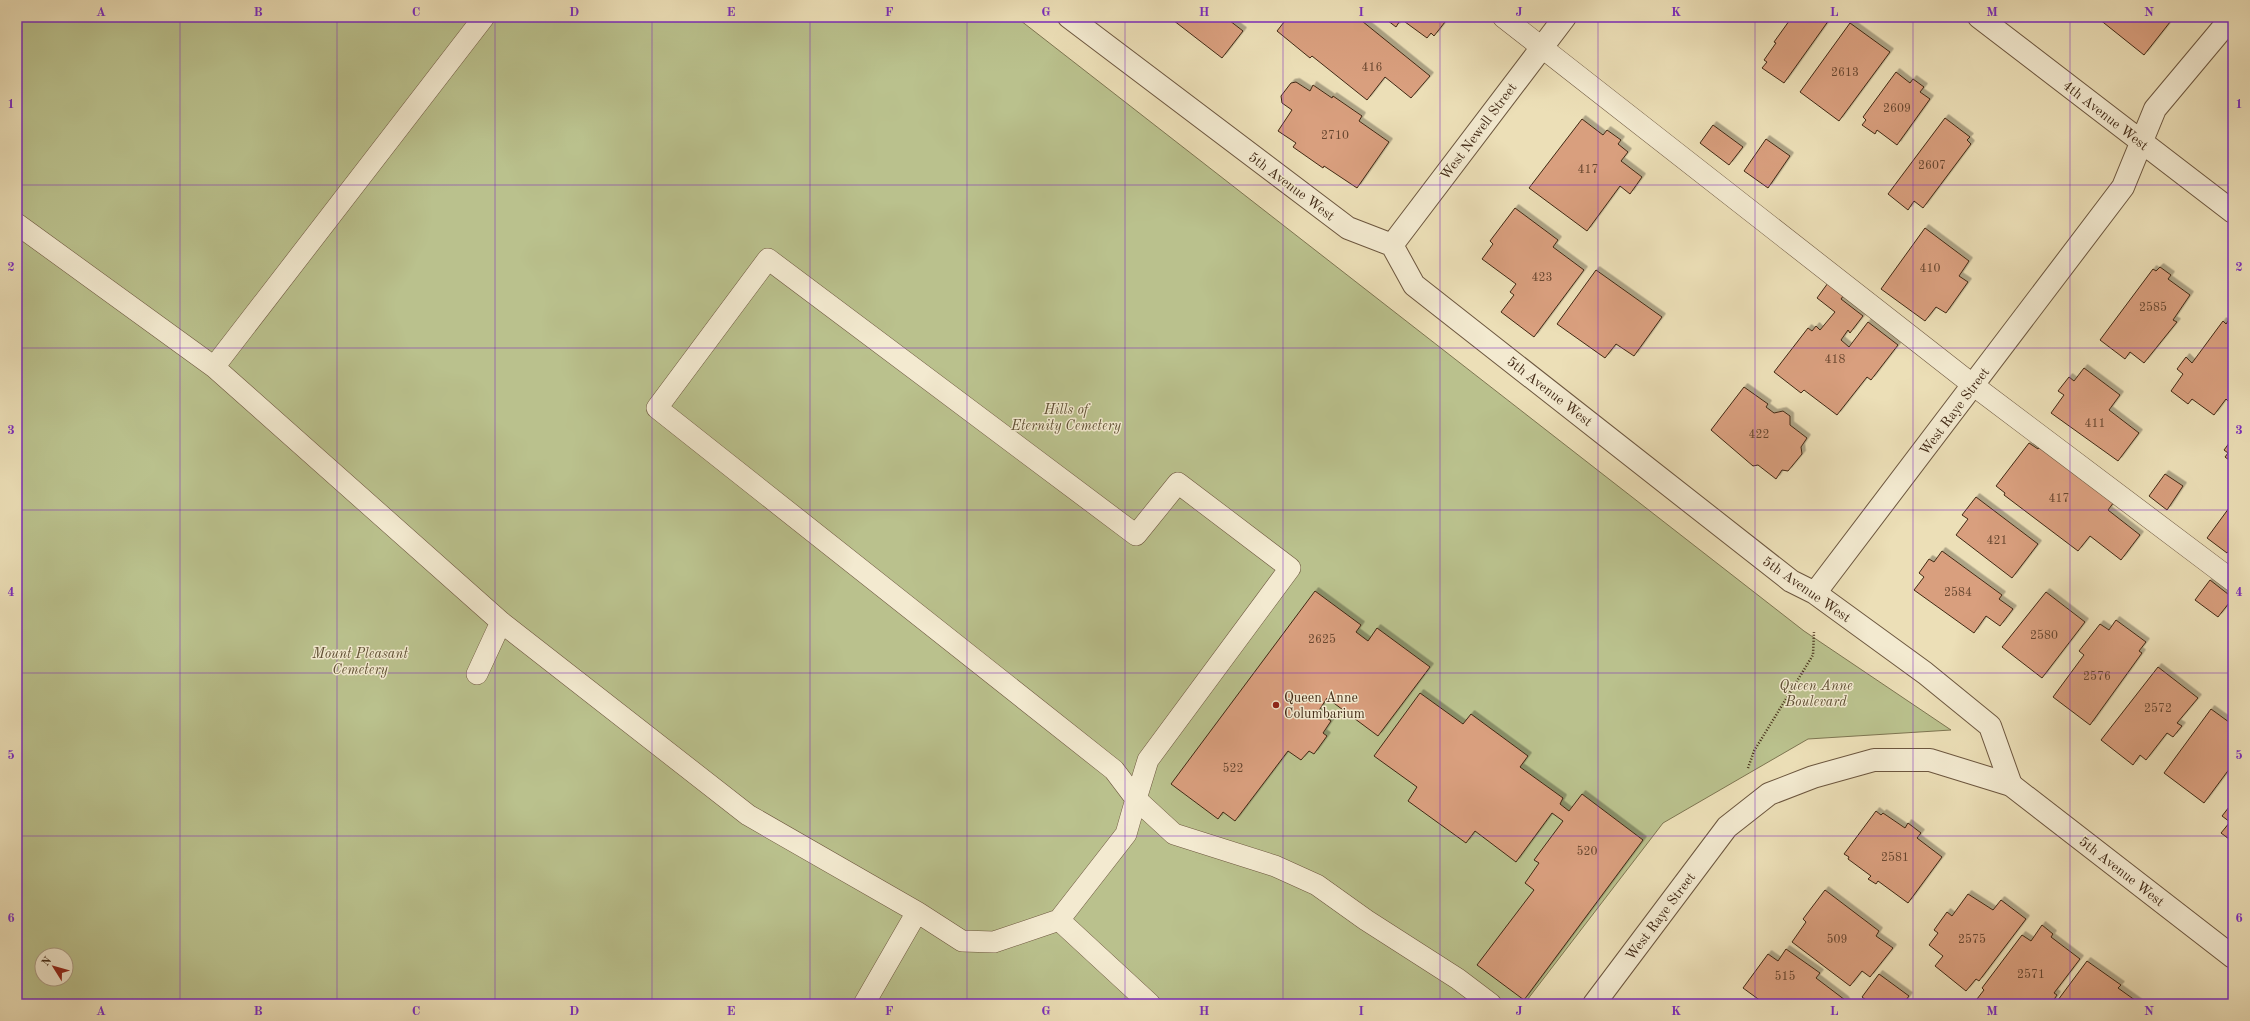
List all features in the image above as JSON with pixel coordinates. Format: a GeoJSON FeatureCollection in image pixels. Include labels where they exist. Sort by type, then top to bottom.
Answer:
{"type":"FeatureCollection","features":[{"type":"Feature","properties":{"kind":"street","name":"5th Avenue West"},"geometry":{"type":"LineString","coordinates":[[1068,17],[1348,228],[1392,244],[1414,285],[1791,581],[1815,593],[1925,673],[1990,726],[2011,785]]}},
{"type":"Feature","properties":{"kind":"street","name":"West Newell Street"},"geometry":{"type":"LineString","coordinates":[[1392,244],[1565,17]]}},
{"type":"Feature","properties":{"kind":"street","name":"4th Avenue West"},"geometry":{"type":"LineString","coordinates":[[1979,17],[2233,212]]}},
{"type":"Feature","properties":{"kind":"street","name":"West Raye Street"},"geometry":{"type":"LineString","coordinates":[[1815,593],[2123,187],[2140,142],[2155,109],[2232,17]]}},
{"type":"Feature","properties":{"kind":"street","name":"5th Avenue West"},"geometry":{"type":"LineString","coordinates":[[1769,794],[1813,777],[1874,760],[1930,760],[2011,785],[2233,957]]}},
{"type":"Feature","properties":{"kind":"street","name":"West Raye Street"},"geometry":{"type":"LineString","coordinates":[[1594,1004],[1727,827],[1769,794]]}},
{"type":"Feature","properties":{"kind":"lane"},"geometry":{"type":"LineString","coordinates":[[214,368],[484,17]]}},
{"type":"Feature","properties":{"kind":"lane"},"geometry":{"type":"LineString","coordinates":[[1503,17],[1542,46],[1973,385],[2233,581]]}},
{"type":"Feature","properties":{"kind":"lane"},"geometry":{"type":"LineString","coordinates":[[17,224],[214,368],[501,622],[748,816],[917,912],[962,941],[994,942],[1059,920],[1126,834],[1136,799],[1148,760],[1290,568],[1178,483],[1136,535],[768,259],[657,408],[1114,770],[1136,799],[1174,834],[1274,866],[1317,885],[1366,920],[1458,979],[1491,1004]]}},
{"type":"Feature","properties":{"kind":"lane"},"geometry":{"type":"LineString","coordinates":[[478,674],[501,622]]}},
{"type":"Feature","properties":{"kind":"lane"},"geometry":{"type":"LineString","coordinates":[[864,1004],[917,912]]}},
{"type":"Feature","properties":{"kind":"lane"},"geometry":{"type":"LineString","coordinates":[[1059,920],[1150,1004]]}},
{"type":"Feature","properties":{"kind":"path"},"geometry":{"type":"LineString","coordinates":[[1746,772],[1754,751],[1813,655],[1815,593]]}},
{"type":"Feature","properties":{"kind":"green space","name":"Mount Pleasant Cemetery"},"geometry":{"type":"Polygon","coordinates":[[[17,17],[1016,17],[1804,631],[1951,730],[1808,739],[1663,823],[1524,1004],[17,1004],[17,17]]]}},
{"type":"Feature","properties":{"kind":"building"},"geometry":{"type":"Polygon","coordinates":[[[1169,17],[1225,17],[1243,31],[1222,58],[1169,17]]]}},
{"type":"Feature","properties":{"kind":"building"},"geometry":{"type":"Polygon","coordinates":[[[1288,17],[1357,17],[1430,76],[1411,98],[1385,77],[1367,100],[1312,56],[1310,58],[1277,31],[1288,17]]]}},
{"type":"Feature","properties":{"kind":"building"},"geometry":{"type":"Polygon","coordinates":[[[1383,17],[1444,17],[1442,20],[1445,22],[1434,36],[1431,33],[1427,38],[1401,19],[1396,27],[1383,17]]]}},
{"type":"Feature","properties":{"kind":"building"},"geometry":{"type":"Polygon","coordinates":[[[1792,17],[1825,17],[1829,20],[1784,83],[1762,68],[1767,62],[1764,60],[1776,43],[1774,42],[1792,17]]]}},
{"type":"Feature","properties":{"kind":"building"},"geometry":{"type":"Polygon","coordinates":[[[2100,17],[2174,17],[2144,55],[2099,19],[2100,17]]]}},
{"type":"Feature","properties":{"kind":"building"},"geometry":{"type":"Polygon","coordinates":[[[1850,23],[1890,52],[1839,121],[1800,92],[1850,23]]]}},
{"type":"Feature","properties":{"kind":"building"},"geometry":{"type":"Polygon","coordinates":[[[1896,72],[1910,83],[1913,79],[1924,87],[1920,92],[1930,99],[1897,145],[1877,130],[1875,134],[1862,125],[1866,120],[1863,117],[1896,72]]]}},
{"type":"Feature","properties":{"kind":"building"},"geometry":{"type":"Polygon","coordinates":[[[1296,82],[1310,91],[1313,85],[1332,98],[1333,96],[1362,116],[1359,121],[1389,142],[1357,188],[1324,166],[1323,168],[1293,147],[1296,143],[1278,131],[1292,110],[1282,103],[1281,96],[1291,83],[1296,82]]]}},
{"type":"Feature","properties":{"kind":"building"},"geometry":{"type":"Polygon","coordinates":[[[1945,118],[1970,137],[1967,140],[1971,144],[1923,208],[1914,201],[1908,210],[1888,194],[1945,118]]]}},
{"type":"Feature","properties":{"kind":"building"},"geometry":{"type":"Polygon","coordinates":[[[1582,119],[1603,135],[1607,130],[1621,140],[1618,144],[1628,152],[1621,161],[1642,177],[1630,194],[1620,186],[1587,231],[1529,188],[1582,119]]]}},
{"type":"Feature","properties":{"kind":"building"},"geometry":{"type":"Polygon","coordinates":[[[1713,125],[1743,147],[1729,165],[1700,143],[1713,125]]]}},
{"type":"Feature","properties":{"kind":"building"},"geometry":{"type":"Polygon","coordinates":[[[1766,139],[1790,156],[1768,188],[1744,171],[1766,139]]]}},
{"type":"Feature","properties":{"kind":"building"},"geometry":{"type":"Polygon","coordinates":[[[1515,208],[1558,240],[1553,247],[1584,270],[1534,337],[1501,312],[1514,295],[1510,292],[1516,284],[1482,259],[1493,244],[1490,241],[1515,208]]]}},
{"type":"Feature","properties":{"kind":"building"},"geometry":{"type":"Polygon","coordinates":[[[1925,228],[1969,261],[1959,276],[1968,282],[1946,313],[1936,307],[1925,321],[1881,289],[1925,228]]]}},
{"type":"Feature","properties":{"kind":"building"},"geometry":{"type":"Polygon","coordinates":[[[2160,267],[2171,275],[2168,279],[2190,295],[2173,320],[2177,322],[2144,363],[2130,352],[2125,359],[2100,340],[2153,269],[2156,271],[2160,267]]]}},
{"type":"Feature","properties":{"kind":"building"},"geometry":{"type":"Polygon","coordinates":[[[1596,270],[1662,317],[1634,356],[1616,344],[1605,358],[1557,324],[1596,270]]]}},
{"type":"Feature","properties":{"kind":"building"},"geometry":{"type":"Polygon","coordinates":[[[1828,283],[1844,295],[1841,299],[1863,316],[1850,333],[1848,330],[1841,340],[1849,347],[1868,322],[1898,345],[1871,380],[1867,377],[1837,415],[1804,390],[1801,393],[1774,372],[1808,328],[1812,331],[1816,326],[1820,330],[1835,312],[1817,298],[1828,283]]]}},
{"type":"Feature","properties":{"kind":"building"},"geometry":{"type":"Polygon","coordinates":[[[2231,317],[2233,319],[2233,394],[2228,401],[2226,399],[2214,415],[2192,399],[2188,404],[2171,391],[2183,374],[2177,369],[2186,357],[2192,363],[2223,321],[2226,324],[2231,317]]]}},
{"type":"Feature","properties":{"kind":"building"},"geometry":{"type":"Polygon","coordinates":[[[2084,368],[2120,395],[2109,410],[2139,433],[2118,461],[2051,413],[2064,395],[2058,391],[2069,377],[2074,381],[2084,368]]]}},
{"type":"Feature","properties":{"kind":"building"},"geometry":{"type":"Polygon","coordinates":[[[1744,387],[1768,404],[1766,407],[1774,413],[1783,411],[1790,416],[1790,425],[1807,438],[1801,447],[1802,454],[1788,471],[1782,470],[1776,479],[1758,465],[1753,466],[1711,430],[1744,387]]]}},
{"type":"Feature","properties":{"kind":"building"},"geometry":{"type":"Polygon","coordinates":[[[2233,438],[2233,463],[2225,457],[2228,453],[2224,450],[2233,438]]]}},
{"type":"Feature","properties":{"kind":"building"},"geometry":{"type":"Polygon","coordinates":[[[2029,443],[2038,449],[2041,445],[2114,502],[2108,510],[2140,535],[2121,560],[2090,536],[2078,551],[2004,495],[2005,493],[1996,486],[2029,443]]]}},
{"type":"Feature","properties":{"kind":"building"},"geometry":{"type":"Polygon","coordinates":[[[2165,474],[2183,486],[2167,510],[2149,496],[2165,474]]]}},
{"type":"Feature","properties":{"kind":"building"},"geometry":{"type":"Polygon","coordinates":[[[1976,497],[2038,544],[2012,578],[1956,535],[1968,519],[1962,515],[1976,497]]]}},
{"type":"Feature","properties":{"kind":"building"},"geometry":{"type":"Polygon","coordinates":[[[2229,508],[2233,511],[2233,545],[2227,553],[2207,538],[2229,508]]]}},
{"type":"Feature","properties":{"kind":"building"},"geometry":{"type":"Polygon","coordinates":[[[1942,551],[2002,595],[1999,599],[2013,609],[2000,626],[1986,616],[1974,633],[1914,590],[1924,577],[1919,573],[1929,559],[1934,562],[1942,551]]]}},
{"type":"Feature","properties":{"kind":"building"},"geometry":{"type":"Polygon","coordinates":[[[2210,580],[2233,598],[2218,617],[2195,600],[2210,580]]]}},
{"type":"Feature","properties":{"kind":"building","name":"Queen Anne Columbarium"},"geometry":{"type":"Polygon","coordinates":[[[1315,591],[1361,625],[1356,632],[1368,641],[1377,628],[1430,667],[1378,736],[1327,698],[1318,712],[1331,721],[1323,733],[1327,736],[1314,754],[1309,751],[1301,760],[1288,751],[1235,821],[1223,812],[1218,819],[1171,784],[1315,591]]]}},
{"type":"Feature","properties":{"kind":"building"},"geometry":{"type":"Polygon","coordinates":[[[2046,592],[2085,622],[2042,678],[2002,647],[2046,592]]]}},
{"type":"Feature","properties":{"kind":"building"},"geometry":{"type":"Polygon","coordinates":[[[2116,620],[2146,642],[2139,651],[2142,653],[2090,725],[2053,697],[2084,655],[2079,651],[2100,624],[2109,630],[2116,620]]]}},
{"type":"Feature","properties":{"kind":"building"},"geometry":{"type":"Polygon","coordinates":[[[2158,667],[2198,698],[2177,723],[2182,726],[2173,737],[2167,733],[2146,760],[2140,755],[2133,765],[2101,740],[2158,667]]]}},
{"type":"Feature","properties":{"kind":"building"},"geometry":{"type":"Polygon","coordinates":[[[1420,693],[1463,724],[1471,714],[1528,756],[1520,767],[1563,798],[1560,804],[1569,811],[1582,794],[1643,840],[1524,1000],[1477,965],[1534,890],[1525,883],[1539,863],[1534,860],[1563,821],[1552,813],[1516,862],[1475,831],[1466,843],[1408,801],[1417,787],[1374,756],[1420,693]]]}},
{"type":"Feature","properties":{"kind":"building"},"geometry":{"type":"Polygon","coordinates":[[[2211,709],[2233,725],[2233,764],[2204,803],[2164,773],[2211,709]]]}},
{"type":"Feature","properties":{"kind":"building"},"geometry":{"type":"Polygon","coordinates":[[[2233,802],[2233,842],[2221,833],[2230,822],[2222,816],[2233,802]]]}},
{"type":"Feature","properties":{"kind":"building"},"geometry":{"type":"Polygon","coordinates":[[[1876,811],[1881,815],[1883,813],[1905,828],[1908,823],[1921,833],[1917,838],[1942,857],[1908,903],[1878,881],[1876,884],[1868,879],[1871,876],[1848,859],[1849,857],[1844,854],[1876,811]]]}},
{"type":"Feature","properties":{"kind":"building"},"geometry":{"type":"Polygon","coordinates":[[[1825,890],[1879,931],[1876,936],[1893,948],[1870,977],[1862,971],[1850,986],[1792,942],[1806,922],[1803,919],[1825,890]]]}},
{"type":"Feature","properties":{"kind":"building"},"geometry":{"type":"Polygon","coordinates":[[[1968,894],[1993,910],[2001,900],[2026,919],[1979,981],[1976,979],[1966,991],[1935,966],[1943,956],[1929,945],[1938,933],[1934,930],[1947,912],[1952,916],[1968,894]]]}},
{"type":"Feature","properties":{"kind":"building"},"geometry":{"type":"Polygon","coordinates":[[[2042,925],[2053,934],[2051,937],[2080,959],[2054,993],[2057,995],[2051,1004],[1983,1004],[1977,999],[1984,990],[1982,988],[2022,935],[2031,941],[2042,925]]]}},
{"type":"Feature","properties":{"kind":"building"},"geometry":{"type":"Polygon","coordinates":[[[1786,949],[1820,973],[1816,978],[1845,1000],[1847,1004],[1765,1004],[1743,988],[1768,954],[1778,961],[1786,949]]]}},
{"type":"Feature","properties":{"kind":"building"},"geometry":{"type":"Polygon","coordinates":[[[2087,961],[2121,985],[2118,988],[2139,1003],[2055,1004],[2087,961]]]}},
{"type":"Feature","properties":{"kind":"building"},"geometry":{"type":"Polygon","coordinates":[[[1879,974],[1909,996],[1903,1004],[1871,1004],[1862,997],[1879,974]]]}},
{"type":"Feature","properties":{"kind":"place","name":"Queen Anne Columbarium"},"geometry":{"type":"Point","coordinates":[1276,705]}},
{"type":"Feature","properties":{"kind":"park label","name":"Hills of Eternity Cemetery"},"geometry":{"type":"Point","coordinates":[1066,418]}},
{"type":"Feature","properties":{"kind":"park label","name":"Queen Anne Boulevard"},"geometry":{"type":"Point","coordinates":[1816,694]}}]}
